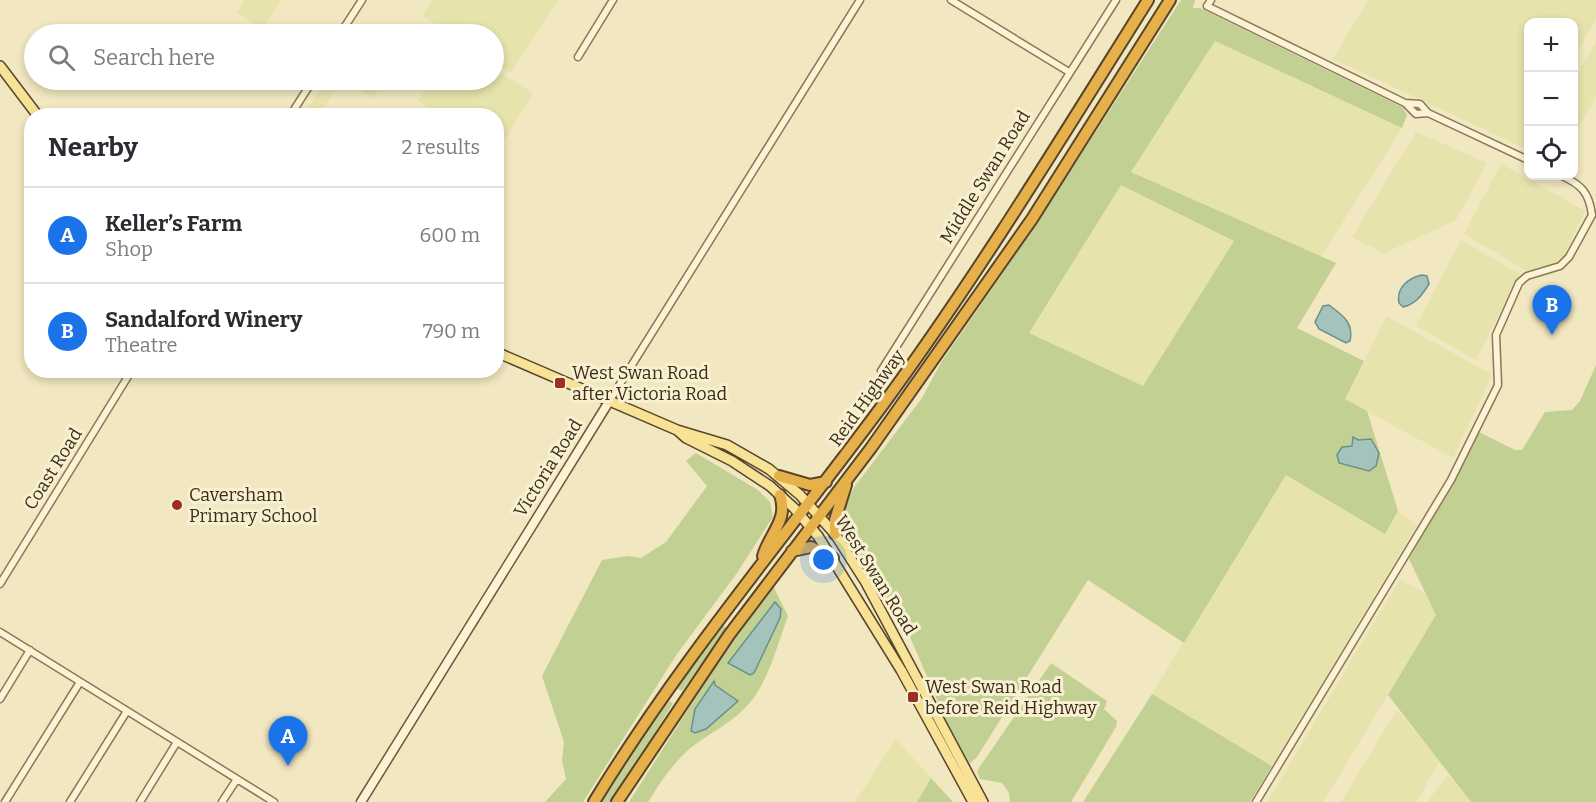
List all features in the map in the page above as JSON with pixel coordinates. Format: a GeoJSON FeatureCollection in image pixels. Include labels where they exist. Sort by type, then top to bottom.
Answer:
{"type":"FeatureCollection","features":[{"type":"Feature","properties":{"kind":"highway","name":"Reid Highway"},"geometry":{"type":"LineString","coordinates":[[594,802],[672,684],[826,482],[934,334],[1019,207],[1148,0]]}},
{"type":"Feature","properties":{"kind":"highway","name":"Reid Highway"},"geometry":{"type":"LineString","coordinates":[[617,802],[729,635],[846,482],[1032,219],[1170,0]]}},
{"type":"Feature","properties":{"kind":"highway"},"geometry":{"type":"LineString","coordinates":[[779,476],[810,485],[826,482]]}},
{"type":"Feature","properties":{"kind":"highway"},"geometry":{"type":"LineString","coordinates":[[835,534],[835,520],[846,482]]}},
{"type":"Feature","properties":{"kind":"highway"},"geometry":{"type":"LineString","coordinates":[[761,565],[765,549],[782,516],[783,504],[780,495]]}},
{"type":"Feature","properties":{"kind":"highway"},"geometry":{"type":"LineString","coordinates":[[792,551],[811,547],[833,558]]}},
{"type":"Feature","properties":{"kind":"main road"},"geometry":{"type":"LineString","coordinates":[[0,66],[32,108]]}},
{"type":"Feature","properties":{"kind":"main road","name":"West Swan Road"},"geometry":{"type":"LineString","coordinates":[[504,355],[677,430],[727,446],[779,476],[835,534],[883,611],[928,695],[963,768],[983,802]]}},
{"type":"Feature","properties":{"kind":"main road","name":"West Swan Road"},"geometry":{"type":"LineString","coordinates":[[677,430],[686,438],[740,465],[801,514],[833,558],[902,670],[973,802]]}},
{"type":"Feature","properties":{"kind":"street"},"geometry":{"type":"LineString","coordinates":[[346,24],[362,0]]}},
{"type":"Feature","properties":{"kind":"street"},"geometry":{"type":"LineString","coordinates":[[578,57],[614,0]]}},
{"type":"Feature","properties":{"kind":"street","name":"Victoria Road"},"geometry":{"type":"LineString","coordinates":[[361,802],[860,0]]}},
{"type":"Feature","properties":{"kind":"street"},"geometry":{"type":"LineString","coordinates":[[951,0],[1069,72]]}},
{"type":"Feature","properties":{"kind":"street","name":"Middle Swan Road"},"geometry":{"type":"LineString","coordinates":[[881,371],[1116,0]]}},
{"type":"Feature","properties":{"kind":"street"},"geometry":{"type":"LineString","coordinates":[[1209,3],[1405,103],[1420,104],[1428,113],[1524,158]]}},
{"type":"Feature","properties":{"kind":"street"},"geometry":{"type":"LineString","coordinates":[[295,108],[307,90]]}},
{"type":"Feature","properties":{"kind":"street"},"geometry":{"type":"LineString","coordinates":[[1257,802],[1451,480],[1498,385],[1496,335],[1519,283],[1527,276],[1560,266],[1569,257],[1592,215],[1586,192],[1570,180]]}},
{"type":"Feature","properties":{"kind":"street","name":"Coast Road"},"geometry":{"type":"LineString","coordinates":[[0,584],[127,378]]}},
{"type":"Feature","properties":{"kind":"street"},"geometry":{"type":"LineString","coordinates":[[0,632],[274,802]]}},
{"type":"Feature","properties":{"kind":"street"},"geometry":{"type":"LineString","coordinates":[[0,699],[30,650]]}},
{"type":"Feature","properties":{"kind":"street"},"geometry":{"type":"LineString","coordinates":[[5,802],[80,682]]}},
{"type":"Feature","properties":{"kind":"street"},"geometry":{"type":"LineString","coordinates":[[70,802],[127,711]]}},
{"type":"Feature","properties":{"kind":"street"},"geometry":{"type":"LineString","coordinates":[[140,802],[177,742]]}},
{"type":"Feature","properties":{"kind":"street"},"geometry":{"type":"LineString","coordinates":[[222,802],[237,779]]}},
{"type":"Feature","properties":{"kind":"shaded area"},"geometry":{"type":"Polygon","coordinates":[[[245,0],[281,0],[266,24],[255,24],[237,13],[245,0]]]}},
{"type":"Feature","properties":{"kind":"shaded area"},"geometry":{"type":"Polygon","coordinates":[[[432,0],[557,1],[511,73],[504,68],[504,24],[435,24],[422,16],[432,0]]]}},
{"type":"Feature","properties":{"kind":"shaded area"},"geometry":{"type":"Polygon","coordinates":[[[1368,0],[1596,0],[1596,19],[1578,51],[1578,18],[1524,18],[1524,143],[1522,147],[1333,59],[1368,0]]]}},
{"type":"Feature","properties":{"kind":"shaded area"},"geometry":{"type":"Polygon","coordinates":[[[1215,41],[1402,128],[1320,258],[1131,172],[1215,41]]]}},
{"type":"Feature","properties":{"kind":"shaded area"},"geometry":{"type":"Polygon","coordinates":[[[1596,41],[1596,96],[1578,128],[1578,126],[1578,73],[1596,41]]]}},
{"type":"Feature","properties":{"kind":"shaded area"},"geometry":{"type":"Polygon","coordinates":[[[504,75],[533,93],[504,140],[504,108],[430,108],[418,101],[425,90],[504,90],[504,75]]]}},
{"type":"Feature","properties":{"kind":"shaded area"},"geometry":{"type":"Polygon","coordinates":[[[319,90],[335,90],[323,108],[308,108],[319,90]]]}},
{"type":"Feature","properties":{"kind":"shaded area"},"geometry":{"type":"Polygon","coordinates":[[[360,90],[378,90],[373,98],[360,90]]]}},
{"type":"Feature","properties":{"kind":"shaded area"},"geometry":{"type":"Polygon","coordinates":[[[1416,132],[1487,163],[1456,220],[1384,253],[1352,237],[1416,132]]]}},
{"type":"Feature","properties":{"kind":"shaded area"},"geometry":{"type":"Polygon","coordinates":[[[1501,164],[1524,177],[1524,180],[1530,180],[1585,211],[1564,256],[1553,264],[1527,271],[1464,234],[1501,164]]]}},
{"type":"Feature","properties":{"kind":"shaded area"},"geometry":{"type":"Polygon","coordinates":[[[1121,185],[1235,240],[1143,386],[1029,333],[1121,185]]]}},
{"type":"Feature","properties":{"kind":"shaded area"},"geometry":{"type":"Polygon","coordinates":[[[1461,240],[1520,274],[1476,360],[1416,326],[1461,240]]]}},
{"type":"Feature","properties":{"kind":"shaded area"},"geometry":{"type":"Polygon","coordinates":[[[1387,316],[1492,375],[1453,458],[1345,399],[1387,316]]]}},
{"type":"Feature","properties":{"kind":"shaded area"},"geometry":{"type":"Polygon","coordinates":[[[1286,475],[1385,533],[1398,511],[1417,525],[1272,766],[1152,694],[1286,475]]]}},
{"type":"Feature","properties":{"kind":"shaded area"},"geometry":{"type":"Polygon","coordinates":[[[1400,579],[1426,594],[1436,615],[1323,802],[1267,802],[1400,579]]]}},
{"type":"Feature","properties":{"kind":"shaded area"},"geometry":{"type":"Polygon","coordinates":[[[1397,710],[1440,761],[1416,802],[1341,802],[1397,710]]]}},
{"type":"Feature","properties":{"kind":"shaded area"},"geometry":{"type":"Polygon","coordinates":[[[896,739],[931,778],[917,802],[855,802],[896,739]]]}},
{"type":"Feature","properties":{"kind":"shaded area"},"geometry":{"type":"Polygon","coordinates":[[[1448,775],[1471,802],[1427,802],[1448,775]]]}},
{"type":"Feature","properties":{"kind":"green space"},"geometry":{"type":"Polygon","coordinates":[[[1181,0],[1195,0],[1193,8],[1200,8],[1402,107],[1407,115],[1402,128],[1215,41],[1131,172],[1336,263],[1297,328],[1364,361],[1345,399],[1367,411],[1398,511],[1385,534],[1286,475],[1184,643],[1088,580],[977,757],[966,767],[904,623],[840,533],[839,518],[855,486],[922,398],[942,361],[1021,247],[1181,0]],[[1121,185],[1029,333],[1143,386],[1234,241],[1121,185]]]}},
{"type":"Feature","properties":{"kind":"green space"},"geometry":{"type":"Polygon","coordinates":[[[1596,365],[1596,802],[1471,802],[1388,695],[1436,615],[1409,559],[1479,432],[1515,450],[1522,450],[1545,412],[1572,410],[1580,401],[1596,365]]]}},
{"type":"Feature","properties":{"kind":"green space"},"geometry":{"type":"Polygon","coordinates":[[[696,453],[758,490],[770,502],[773,517],[737,573],[677,654],[583,802],[545,802],[566,779],[562,760],[564,742],[542,676],[602,560],[628,556],[641,558],[666,542],[707,486],[686,461],[696,453]]]}},
{"type":"Feature","properties":{"kind":"green space"},"geometry":{"type":"Polygon","coordinates":[[[773,586],[788,616],[764,681],[752,700],[737,715],[687,751],[666,775],[648,802],[629,802],[728,647],[773,586]]]}},
{"type":"Feature","properties":{"kind":"green space"},"geometry":{"type":"Polygon","coordinates":[[[723,625],[727,628],[682,691],[676,688],[723,625]]]}},
{"type":"Feature","properties":{"kind":"green space"},"geometry":{"type":"Polygon","coordinates":[[[1051,663],[1107,701],[1104,709],[1117,721],[1116,727],[1071,802],[1010,802],[1009,793],[1002,783],[980,779],[977,771],[1051,663]]]}},
{"type":"Feature","properties":{"kind":"green space"},"geometry":{"type":"Polygon","coordinates":[[[1152,694],[1272,766],[1250,802],[1083,802],[1152,694]]]}},
{"type":"Feature","properties":{"kind":"green space"},"geometry":{"type":"Polygon","coordinates":[[[669,701],[673,703],[613,802],[601,802],[644,733],[669,701]]]}},
{"type":"Feature","properties":{"kind":"green space"},"geometry":{"type":"Polygon","coordinates":[[[931,778],[953,802],[917,802],[931,778]]]}},
{"type":"Feature","properties":{"kind":"water"},"geometry":{"type":"Polygon","coordinates":[[[1422,275],[1427,276],[1429,284],[1415,301],[1403,307],[1399,303],[1401,288],[1408,281],[1422,275]]]}},
{"type":"Feature","properties":{"kind":"water"},"geometry":{"type":"Polygon","coordinates":[[[1329,305],[1349,324],[1350,341],[1346,343],[1319,329],[1315,322],[1323,306],[1329,305]]]}},
{"type":"Feature","properties":{"kind":"water"},"geometry":{"type":"Polygon","coordinates":[[[1353,437],[1358,440],[1371,439],[1379,453],[1376,466],[1369,471],[1339,463],[1337,455],[1342,447],[1352,446],[1353,437]]]}},
{"type":"Feature","properties":{"kind":"water"},"geometry":{"type":"Polygon","coordinates":[[[775,602],[781,609],[780,618],[754,673],[750,675],[728,663],[775,602]]]}},
{"type":"Feature","properties":{"kind":"water"},"geometry":{"type":"Polygon","coordinates":[[[714,681],[715,685],[738,701],[706,729],[695,733],[691,731],[695,709],[714,681]]]}},
{"type":"Feature","properties":{"kind":"place","name":"Sandalford Winery"},"geometry":{"type":"Point","coordinates":[1552,335]}},
{"type":"Feature","properties":{"kind":"place","name":"West Swan Road after Victoria Road"},"geometry":{"type":"Point","coordinates":[560,383]}},
{"type":"Feature","properties":{"kind":"place","name":"Caversham Primary School"},"geometry":{"type":"Point","coordinates":[177,505]}},
{"type":"Feature","properties":{"kind":"place","name":"West Swan Road before Reid Highway"},"geometry":{"type":"Point","coordinates":[913,697]}},
{"type":"Feature","properties":{"kind":"place","name":"Keller’s Farm"},"geometry":{"type":"Point","coordinates":[288,766]}}]}
